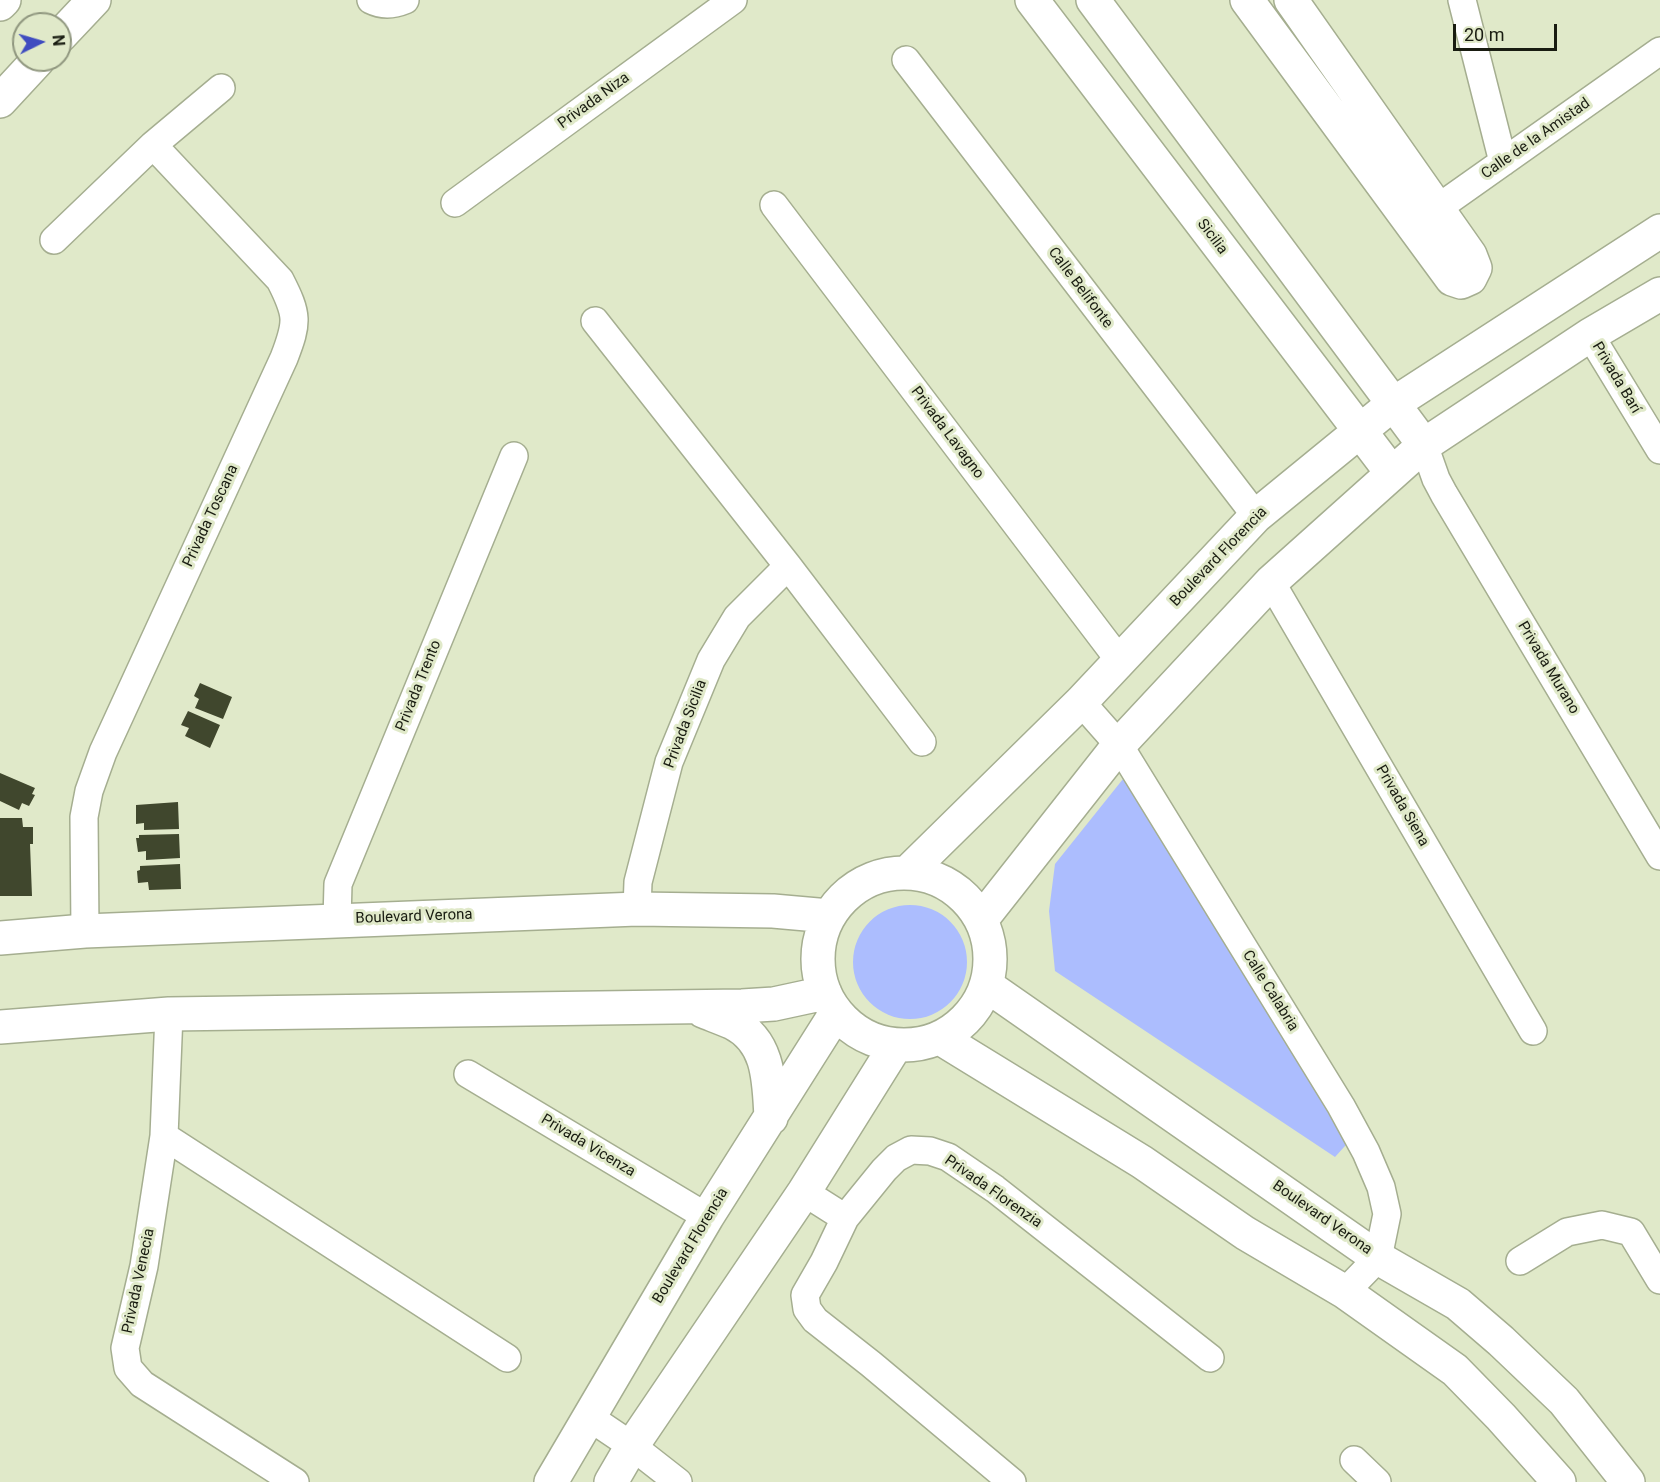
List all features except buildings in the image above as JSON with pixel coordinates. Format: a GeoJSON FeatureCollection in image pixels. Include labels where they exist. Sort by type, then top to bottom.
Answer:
{"type":"FeatureCollection","features":[{"type":"Feature","properties":{"kind":"street"},"geometry":{"type":"LineString","coordinates":[[0,4],[4,0]]}},
{"type":"Feature","properties":{"kind":"street"},"geometry":{"type":"LineString","coordinates":[[72,23],[94,0]]}},
{"type":"Feature","properties":{"kind":"street"},"geometry":{"type":"LineString","coordinates":[[371,0],[392,5],[405,0]]}},
{"type":"Feature","properties":{"kind":"street","name":"Privada Niza"},"geometry":{"type":"LineString","coordinates":[[455,203],[733,0]]}},
{"type":"Feature","properties":{"kind":"street","name":"Sicilia"},"geometry":{"type":"LineString","coordinates":[[1032,0],[1392,474]]}},
{"type":"Feature","properties":{"kind":"street"},"geometry":{"type":"LineString","coordinates":[[1093,0],[1424,445]]}},
{"type":"Feature","properties":{"kind":"street"},"geometry":{"type":"LineString","coordinates":[[1247,0],[1425,218]]}},
{"type":"Feature","properties":{"kind":"street"},"geometry":{"type":"LineString","coordinates":[[1291,0],[1425,218]]}},
{"type":"Feature","properties":{"kind":"street"},"geometry":{"type":"LineString","coordinates":[[1462,0],[1503,162]]}},
{"type":"Feature","properties":{"kind":"street","name":"Calle de la Amistad"},"geometry":{"type":"LineString","coordinates":[[1425,218],[1660,51]]}},
{"type":"Feature","properties":{"kind":"street","name":"Calle Belifonte"},"geometry":{"type":"LineString","coordinates":[[906,60],[1256,516]]}},
{"type":"Feature","properties":{"kind":"street"},"geometry":{"type":"LineString","coordinates":[[0,101],[27,72]]}},
{"type":"Feature","properties":{"kind":"street"},"geometry":{"type":"LineString","coordinates":[[54,240],[153,145],[221,88]]}},
{"type":"Feature","properties":{"kind":"street","name":"Privada Toscana"},"geometry":{"type":"LineString","coordinates":[[85,931],[84,817],[103,752],[279,369],[294,330],[293,304],[280,280],[153,145]]}},
{"type":"Feature","properties":{"kind":"street","name":"Privada Lavagno"},"geometry":{"type":"LineString","coordinates":[[774,205],[1120,661]]}},
{"type":"Feature","properties":{"kind":"street","name":"Boulevard Florencia"},"geometry":{"type":"LineString","coordinates":[[908,872],[1081,702],[1256,516],[1393,404],[1660,231]]}},
{"type":"Feature","properties":{"kind":"street"},"geometry":{"type":"LineString","coordinates":[[981,920],[1119,745],[1271,582],[1424,445],[1590,335],[1660,294]]}},
{"type":"Feature","properties":{"kind":"street"},"geometry":{"type":"LineString","coordinates":[[595,321],[788,566],[922,742]]}},
{"type":"Feature","properties":{"kind":"street","name":"Privada Barí"},"geometry":{"type":"LineString","coordinates":[[1590,335],[1660,450]]}},
{"type":"Feature","properties":{"kind":"street","name":"Privada Murano"},"geometry":{"type":"LineString","coordinates":[[1424,445],[1436,479],[1660,856]]}},
{"type":"Feature","properties":{"kind":"street","name":"Privada Trento"},"geometry":{"type":"LineString","coordinates":[[337,920],[338,884],[514,456]]}},
{"type":"Feature","properties":{"kind":"street"},"geometry":{"type":"LineString","coordinates":[[1392,474],[1436,479]]}},
{"type":"Feature","properties":{"kind":"street","name":"Privada Sicilia"},"geometry":{"type":"LineString","coordinates":[[637,909],[638,882],[669,762],[711,660],[737,617],[788,566]]}},
{"type":"Feature","properties":{"kind":"street","name":"Privada Siena"},"geometry":{"type":"LineString","coordinates":[[1271,582],[1533,1031]]}},
{"type":"Feature","properties":{"kind":"street","name":"Calle Calabria"},"geometry":{"type":"LineString","coordinates":[[1081,702],[1119,745],[1341,1106],[1366,1152],[1381,1187],[1387,1214],[1378,1258]]}},
{"type":"Feature","properties":{"kind":"street"},"geometry":{"type":"LineString","coordinates":[[908,872],[938,879],[963,896],[981,920],[990,952],[986,985],[976,1007],[960,1025],[940,1038],[918,1044],[896,1045],[873,1040],[855,1030],[831,1003],[818,967],[820,940],[829,916],[849,892],[876,876],[908,872]]}},
{"type":"Feature","properties":{"kind":"street","name":"Boulevard Verona"},"geometry":{"type":"LineString","coordinates":[[0,938],[85,931],[637,909],[773,911],[829,916]]}},
{"type":"Feature","properties":{"kind":"street","name":"Boulevard Verona"},"geometry":{"type":"LineString","coordinates":[[986,985],[1378,1258],[1458,1304],[1564,1401],[1628,1482]]}},
{"type":"Feature","properties":{"kind":"street"},"geometry":{"type":"LineString","coordinates":[[0,1027],[169,1014],[831,1003]]}},
{"type":"Feature","properties":{"kind":"street","name":"Boulevard Florencia"},"geometry":{"type":"LineString","coordinates":[[551,1482],[707,1217],[771,1118],[831,1003]]}},
{"type":"Feature","properties":{"kind":"street"},"geometry":{"type":"LineString","coordinates":[[693,1007],[735,1024],[751,1036],[760,1048],[766,1064],[771,1118]]}},
{"type":"Feature","properties":{"kind":"street","name":"Privada Venecia"},"geometry":{"type":"LineString","coordinates":[[169,1014],[164,1136],[144,1266],[124,1348],[128,1368],[142,1384],[295,1482]]}},
{"type":"Feature","properties":{"kind":"street"},"geometry":{"type":"LineString","coordinates":[[940,1038],[1142,1162],[1245,1233],[1345,1292],[1455,1370],[1559,1482]]}},
{"type":"Feature","properties":{"kind":"street"},"geometry":{"type":"LineString","coordinates":[[610,1482],[804,1192],[896,1045]]}},
{"type":"Feature","properties":{"kind":"street","name":"Privada Vicenza"},"geometry":{"type":"LineString","coordinates":[[468,1074],[707,1217]]}},
{"type":"Feature","properties":{"kind":"street"},"geometry":{"type":"LineString","coordinates":[[164,1136],[507,1358]]}},
{"type":"Feature","properties":{"kind":"street","name":"Privada Florenzia"},"geometry":{"type":"LineString","coordinates":[[1012,1482],[815,1320],[807,1309],[805,1295],[845,1218],[896,1158],[911,1150],[930,1150],[948,1157],[995,1189],[1210,1358]]}},
{"type":"Feature","properties":{"kind":"street"},"geometry":{"type":"LineString","coordinates":[[804,1192],[845,1218]]}},
{"type":"Feature","properties":{"kind":"street"},"geometry":{"type":"LineString","coordinates":[[1520,1261],[1567,1232],[1602,1225],[1631,1232],[1660,1280]]}},
{"type":"Feature","properties":{"kind":"street"},"geometry":{"type":"LineString","coordinates":[[1345,1292],[1378,1258]]}},
{"type":"Feature","properties":{"kind":"street"},"geometry":{"type":"LineString","coordinates":[[589,1417],[632,1446],[678,1482]]}},
{"type":"Feature","properties":{"kind":"street"},"geometry":{"type":"LineString","coordinates":[[1354,1460],[1377,1482]]}},
{"type":"Feature","properties":{"kind":"shaded area"},"geometry":{"type":"Polygon","coordinates":[[[1127,774],[1355,1135],[1335,1157],[1055,971],[1049,911],[1055,864],[1127,774]]]}},
{"type":"Feature","properties":{"kind":"shaded area"},"geometry":{"type":"Polygon","coordinates":[[[910,905],[932,909],[950,922],[963,940],[967,962],[963,984],[950,1002],[932,1015],[910,1019],[888,1015],[870,1002],[857,984],[853,962],[857,940],[870,922],[888,909],[910,905]]]}}]}
